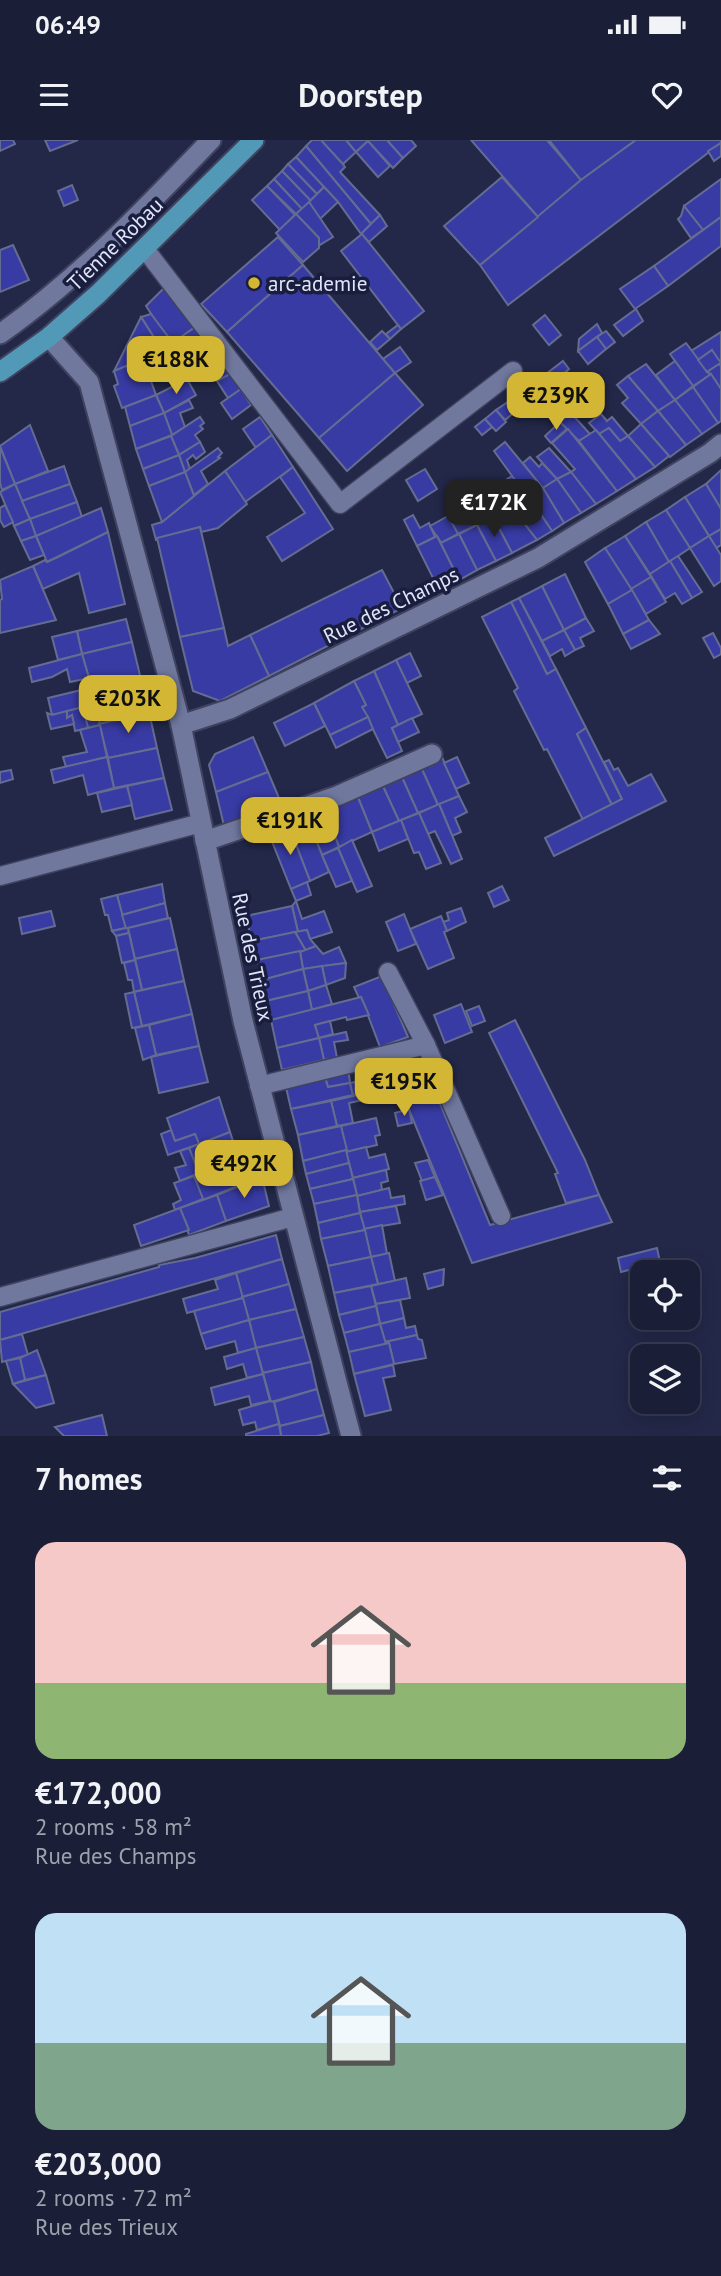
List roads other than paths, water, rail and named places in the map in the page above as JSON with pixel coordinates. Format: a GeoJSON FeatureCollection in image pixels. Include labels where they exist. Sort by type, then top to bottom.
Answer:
{"type":"FeatureCollection","features":[{"type":"Feature","properties":{"kind":"main road","name":"Tienne Robau"},"geometry":{"type":"LineString","coordinates":[[0,372],[48,337],[145,249],[254,140]]}},
{"type":"Feature","properties":{"kind":"street","name":"Tienne Robau"},"geometry":{"type":"LineString","coordinates":[[0,334],[90,261],[211,140]]}},
{"type":"Feature","properties":{"kind":"street","name":"Rue des Trieux"},"geometry":{"type":"LineString","coordinates":[[48,337],[89,382],[181,725],[243,1021],[351,1436]]}},
{"type":"Feature","properties":{"kind":"street","name":"Rue des Champs"},"geometry":{"type":"LineString","coordinates":[[181,725],[230,709],[538,558],[721,444]]}},
{"type":"Feature","properties":{"kind":"street"},"geometry":{"type":"LineString","coordinates":[[203,832],[337,796],[432,754]]}},
{"type":"Feature","properties":{"kind":"lane"},"geometry":{"type":"LineString","coordinates":[[145,249],[340,504],[513,370]]}},
{"type":"Feature","properties":{"kind":"lane"},"geometry":{"type":"LineString","coordinates":[[0,876],[203,832]]}},
{"type":"Feature","properties":{"kind":"lane"},"geometry":{"type":"LineString","coordinates":[[388,972],[426,1045],[501,1216]]}},
{"type":"Feature","properties":{"kind":"lane"},"geometry":{"type":"LineString","coordinates":[[259,1086],[426,1045]]}},
{"type":"Feature","properties":{"kind":"lane"},"geometry":{"type":"LineString","coordinates":[[0,1297],[293,1217]]}},
{"type":"Feature","properties":{"kind":"place","name":"arc-ademie"},"geometry":{"type":"Point","coordinates":[254,283]}}]}
